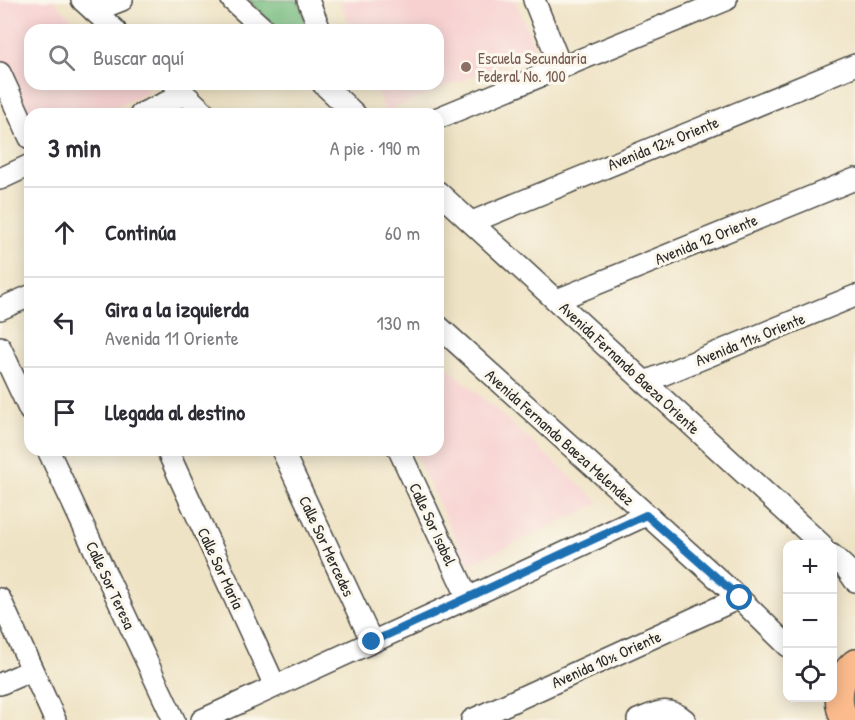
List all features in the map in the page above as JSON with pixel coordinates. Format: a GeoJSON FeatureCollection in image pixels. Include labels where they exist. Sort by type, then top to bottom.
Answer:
{"type":"FeatureCollection","features":[{"type":"Feature","properties":{"kind":"main road"},"geometry":{"type":"LineString","coordinates":[[839,706],[839,689],[843,677],[855,663]]}},
{"type":"Feature","properties":{"kind":"street"},"geometry":{"type":"LineString","coordinates":[[88,6],[122,0]]}},
{"type":"Feature","properties":{"kind":"street"},"geometry":{"type":"LineString","coordinates":[[232,0],[258,24]]}},
{"type":"Feature","properties":{"kind":"street"},"geometry":{"type":"LineString","coordinates":[[308,0],[318,24]]}},
{"type":"Feature","properties":{"kind":"street"},"geometry":{"type":"LineString","coordinates":[[534,0],[561,67]]}},
{"type":"Feature","properties":{"kind":"street"},"geometry":{"type":"LineString","coordinates":[[444,116],[726,0]]}},
{"type":"Feature","properties":{"kind":"street"},"geometry":{"type":"LineString","coordinates":[[88,6],[108,24]]}},
{"type":"Feature","properties":{"kind":"street","name":"Avenida 12½ Oriente"},"geometry":{"type":"LineString","coordinates":[[472,222],[855,65]]}},
{"type":"Feature","properties":{"kind":"street"},"geometry":{"type":"LineString","coordinates":[[0,73],[24,125]]}},
{"type":"Feature","properties":{"kind":"street"},"geometry":{"type":"LineString","coordinates":[[150,108],[177,90]]}},
{"type":"Feature","properties":{"kind":"street"},"geometry":{"type":"LineString","coordinates":[[180,90],[200,108]]}},
{"type":"Feature","properties":{"kind":"street"},"geometry":{"type":"LineString","coordinates":[[329,90],[349,108]]}},
{"type":"Feature","properties":{"kind":"street"},"geometry":{"type":"LineString","coordinates":[[344,90],[352,108]]}},
{"type":"Feature","properties":{"kind":"street"},"geometry":{"type":"LineString","coordinates":[[0,179],[24,168]]}},
{"type":"Feature","properties":{"kind":"street","name":"Avenida 12 Oriente"},"geometry":{"type":"LineString","coordinates":[[557,300],[855,179]]}},
{"type":"Feature","properties":{"kind":"street","name":"Avenida Fernando Baeza Oriente"},"geometry":{"type":"LineString","coordinates":[[444,197],[817,540]]}},
{"type":"Feature","properties":{"kind":"street","name":"Avenida 11½ Oriente"},"geometry":{"type":"LineString","coordinates":[[645,382],[855,296]]}},
{"type":"Feature","properties":{"kind":"street"},"geometry":{"type":"LineString","coordinates":[[0,309],[24,299]]}},
{"type":"Feature","properties":{"kind":"street","name":"Avenida Fernando Baeza Melendez"},"geometry":{"type":"LineString","coordinates":[[444,331],[740,598],[783,641]]}},
{"type":"Feature","properties":{"kind":"street"},"geometry":{"type":"LineString","coordinates":[[0,347],[24,398]]}},
{"type":"Feature","properties":{"kind":"street","name":"Calle Sor Teresa"},"geometry":{"type":"LineString","coordinates":[[51,456],[174,720]]}},
{"type":"Feature","properties":{"kind":"street","name":"Calle Sor María"},"geometry":{"type":"LineString","coordinates":[[170,456],[275,686]]}},
{"type":"Feature","properties":{"kind":"street","name":"Calle Sor Mercedes"},"geometry":{"type":"LineString","coordinates":[[285,456],[372,642]]}},
{"type":"Feature","properties":{"kind":"street","name":"Calle Sor Isabel"},"geometry":{"type":"LineString","coordinates":[[402,456],[468,598]]}},
{"type":"Feature","properties":{"kind":"street"},"geometry":{"type":"LineString","coordinates":[[202,720],[646,515]]}},
{"type":"Feature","properties":{"kind":"street"},"geometry":{"type":"LineString","coordinates":[[837,559],[846,567],[855,581]]}},
{"type":"Feature","properties":{"kind":"street","name":"Avenida 10½ Oriente"},"geometry":{"type":"LineString","coordinates":[[472,720],[740,598]]}},
{"type":"Feature","properties":{"kind":"street"},"geometry":{"type":"LineString","coordinates":[[0,599],[55,720]]}},
{"type":"Feature","properties":{"kind":"street"},"geometry":{"type":"LineString","coordinates":[[0,684],[32,670]]}},
{"type":"Feature","properties":{"kind":"street"},"geometry":{"type":"LineString","coordinates":[[638,720],[658,712],[668,711],[686,720]]}},
{"type":"Feature","properties":{"kind":"shaded area"},"geometry":{"type":"Polygon","coordinates":[[[0,0],[53,0],[78,24],[24,24],[24,90],[148,90],[150,92],[114,108],[24,108],[24,111],[0,58],[0,0]]]}},
{"type":"Feature","properties":{"kind":"shaded area","name":"Escuela Secundaria Federal No. 100"},"geometry":{"type":"Polygon","coordinates":[[[340,0],[515,0],[536,50],[444,88],[444,24],[350,24],[340,0]]]}},
{"type":"Feature","properties":{"kind":"shaded area","name":"Escuela Secundaria Federal No. 100"},"geometry":{"type":"Polygon","coordinates":[[[376,90],[439,90],[395,108],[383,108],[376,90]]]}},
{"type":"Feature","properties":{"kind":"shaded area"},"geometry":{"type":"Polygon","coordinates":[[[444,363],[600,503],[468,565],[416,456],[444,456],[444,363]]]}},
{"type":"Feature","properties":{"kind":"green space"},"geometry":{"type":"Polygon","coordinates":[[[248,0],[298,0],[307,24],[273,24],[248,0]]]}},
{"type":"Feature","properties":{"kind":"place","name":"Escuela Secundaria Federal No. 100"},"geometry":{"type":"Point","coordinates":[466,67]}},
{"type":"Feature","properties":{"kind":"route"},"geometry":{"type":"LineString","coordinates":[[372,642],[646,515],[740,598]]}}]}
